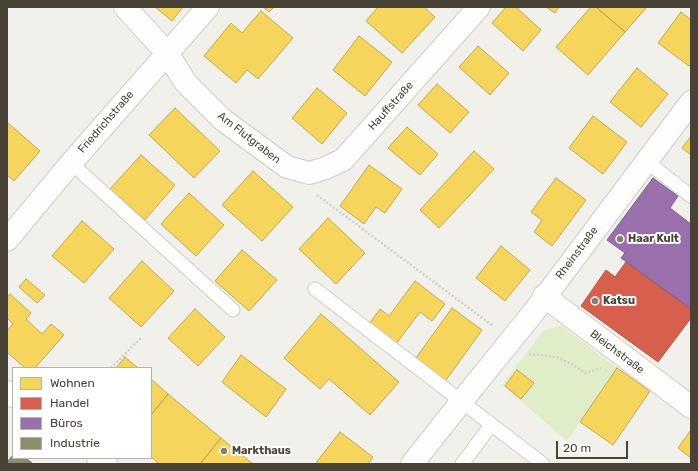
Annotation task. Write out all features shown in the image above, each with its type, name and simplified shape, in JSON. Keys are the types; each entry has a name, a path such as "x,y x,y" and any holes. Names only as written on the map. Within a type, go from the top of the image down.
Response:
{"street":[{"name":"Am Flutgraben","path":"125,7 168,53 186,83 223,120 287,167"},
{"name":"Friedrichstraße","path":"7,240 70,163 208,7"},
{"name":"Hauffstraße","path":"287,167 309,173 323,170 343,160 479,7"},
{"name":"Rheinstraße","path":"412,464 533,313 544,296 691,102"},
{"name":"Bleichstraße","path":"544,296 691,407"}],"lane":[{"path":"646,162 691,196"},
{"path":"70,163 233,310"},
{"path":"315,290 543,464"},
{"path":"462,464 492,425"}],"path":[{"path":"314,193 497,329"},
{"path":"113,367 141,338"},
{"path":"523,354 540,354 557,357 572,364 585,374 600,369 613,349"}],"green space":[{"path":"562,326 617,368 567,441 502,385 544,330"}],"building: Wohnen":[{"path":"155,7 183,7 172,21"},
{"path":"263,7 274,7 269,12"},
{"path":"378,7 424,7 435,17 402,53 366,21"},
{"path":"506,7 516,7 541,30 523,51 492,23"},
{"path":"546,7 559,7 555,13"},
{"path":"591,7 596,7 625,32 588,75 556,47"},
{"path":"596,7 647,7 625,32"},
{"path":"261,11 293,38 258,79 247,70 236,83 204,56 231,23 242,33"},
{"path":"681,12 691,20 691,64 689,66 658,43"},
{"path":"359,36 392,62 365,96 333,70"},
{"path":"478,46 509,73 490,95 459,67"},
{"path":"637,68 668,94 641,127 610,102"},
{"path":"437,84 469,112 450,133 418,105"},
{"path":"317,88 347,113 322,144 292,118"},
{"path":"175,108 220,151 194,178 149,135"},
{"path":"593,116 627,142 603,174 569,148"},
{"path":"7,122 40,151 14,181 7,175"},
{"path":"407,127 438,154 420,175 388,148"},
{"path":"691,136 691,155 682,148"},
{"path":"474,151 494,169 439,228 420,210"},
{"path":"141,155 175,185 145,220 110,189"},
{"path":"369,165 402,189 385,213 376,207 364,224 340,206"},
{"path":"253,171 293,207 262,241 222,205"},
{"path":"556,178 586,200 552,246 534,232 542,220 531,212"},
{"path":"189,193 224,225 196,256 161,224"},
{"path":"328,218 365,253 336,284 299,249"},
{"path":"82,221 114,249 84,283 52,256"},
{"path":"501,246 530,270 505,301 476,278"},
{"path":"242,250 277,280 249,311 215,281"},
{"path":"142,261 174,291 141,327 109,298"},
{"path":"26,279 45,295 37,303 19,287"},
{"path":"415,281 445,304 432,321 420,312 396,344 369,324 380,309 389,316"},
{"path":"10,294 31,313 26,319 42,334 51,324 64,335 36,367 24,367 7,352 7,331 13,324 7,318 7,297"},
{"path":"452,308 482,330 444,383 413,362"},
{"path":"195,309 225,337 198,366 168,338"},
{"path":"321,314 399,382 370,415 329,379 320,389 284,358"},
{"path":"241,355 286,389 266,417 222,382"},
{"path":"125,357 137,367 117,367"},
{"path":"617,368 650,391 613,445 580,422"},
{"path":"517,370 534,383 521,399 505,386"},
{"path":"152,380 168,394 152,414"},
{"path":"168,394 221,438 200,464 159,464 152,458 152,414"},
{"path":"691,430 691,458 678,448"},
{"path":"340,432 373,457 368,464 315,464"},
{"name":"Markthaus","path":"221,438 253,464 200,464"}],"building: Handel":[{"path":"626,262 691,309 691,318 658,362 581,306 606,270 615,277"}],"building: Büros":[{"path":"653,178 678,196 670,208 691,224 691,309 621,258 625,253 607,240"}],"building: Industrie":[{"path":"12,456 12,459 27,459 32,463 7,464"}],"place":[{"name":"Haar Kult","path":"620,239"},
{"name":"Katsu","path":"595,301"},
{"name":"Markthaus","path":"224,451"}]}
